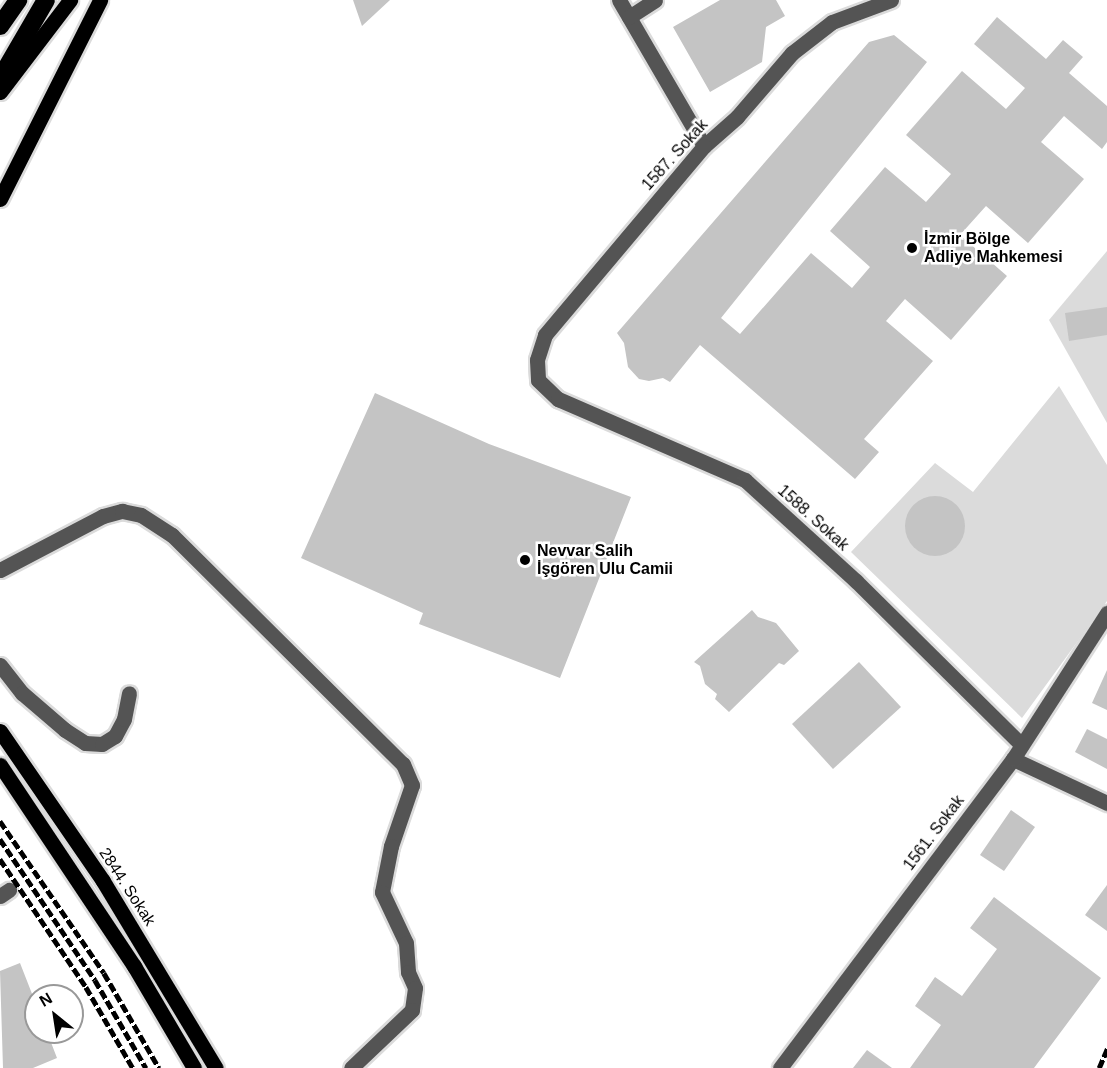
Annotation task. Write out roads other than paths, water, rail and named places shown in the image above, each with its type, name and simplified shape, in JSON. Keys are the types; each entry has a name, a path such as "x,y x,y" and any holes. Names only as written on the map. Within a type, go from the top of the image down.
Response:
{"highway":[{"path":"0,26 18,0"},
{"path":"0,79 46,0"}],"main road":[{"path":"0,92 70,0"},
{"path":"0,199 100,0"},
{"name":"2844. Sokak","path":"0,731 103,881 216,1068"},
{"path":"0,765 134,966 194,1068"}],"street":[{"path":"619,0 704,146"},
{"path":"629,17 655,0"},
{"name":"1587. Sokak","path":"538,380 537,360 545,335 704,146 736,117 792,53 832,22 891,0"},
{"name":"1588. Sokak","path":"538,380 558,399 745,480 856,581 1021,744"},
{"path":"0,570 103,516 122,511 141,515 172,535 403,764 412,785 391,846 382,892 406,943 408,972 415,988 412,1010 351,1068"},
{"name":"1561. Sokak","path":"780,1068 1013,759 1107,613"},
{"path":"0,665 22,693 65,730 85,743 102,744 115,736 124,719 129,693"},
{"path":"1013,759 1107,803"}],"railway":[{"path":"0,821 104,973 159,1068"},
{"path":"0,839 95,980 146,1068"},
{"path":"0,859 86,987 133,1068"},
{"path":"1099,1068 1107,1049"}],"place":[{"name":"İzmir Bölge Adliye Mahkemesi","path":"912,248"},
{"name":"Nevvar Salih İşgören Ulu Camii","path":"525,560"}]}
